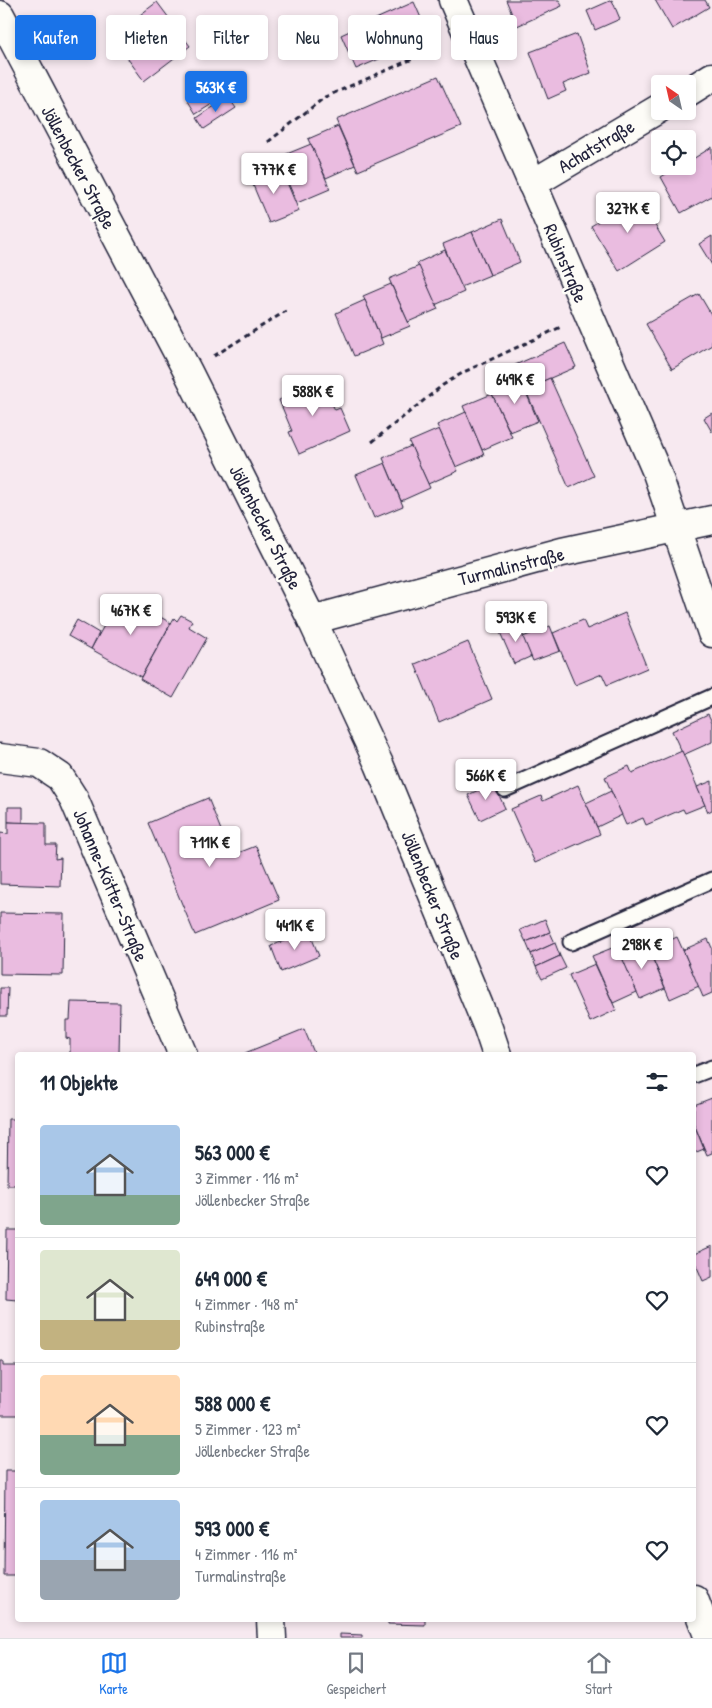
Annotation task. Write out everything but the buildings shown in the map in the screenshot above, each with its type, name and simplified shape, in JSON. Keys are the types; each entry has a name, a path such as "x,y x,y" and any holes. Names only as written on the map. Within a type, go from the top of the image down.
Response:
{"street":[{"name":"Rubinstraße","path":"454,0 460,15"},
{"name":"Jöllenbecker Straße","path":"0,15 188,372 312,620 379,764 488,1028 496,1052"},
{"name":"Rubinstraße","path":"479,60 656,470 712,633"},
{"path":"696,87 712,77"},
{"name":"Achatstraße","path":"532,184 651,113"},
{"name":"Turmalinstraße","path":"312,620 562,552 712,520"},
{"name":"Johanne-Kötter-Straße","path":"0,758 39,763 60,777 74,799 182,1052"},
{"path":"696,1604 709,1638"},
{"path":"271,1622 272,1638"}],"lane":[{"path":"505,789 712,697"},
{"path":"571,942 712,880"},
{"path":"696,1074 712,1068"}],"path":[{"path":"268,142 325,97 451,41"},
{"path":"188,372 286,311"},
{"path":"372,442 443,385 464,372 589,315"}]}
